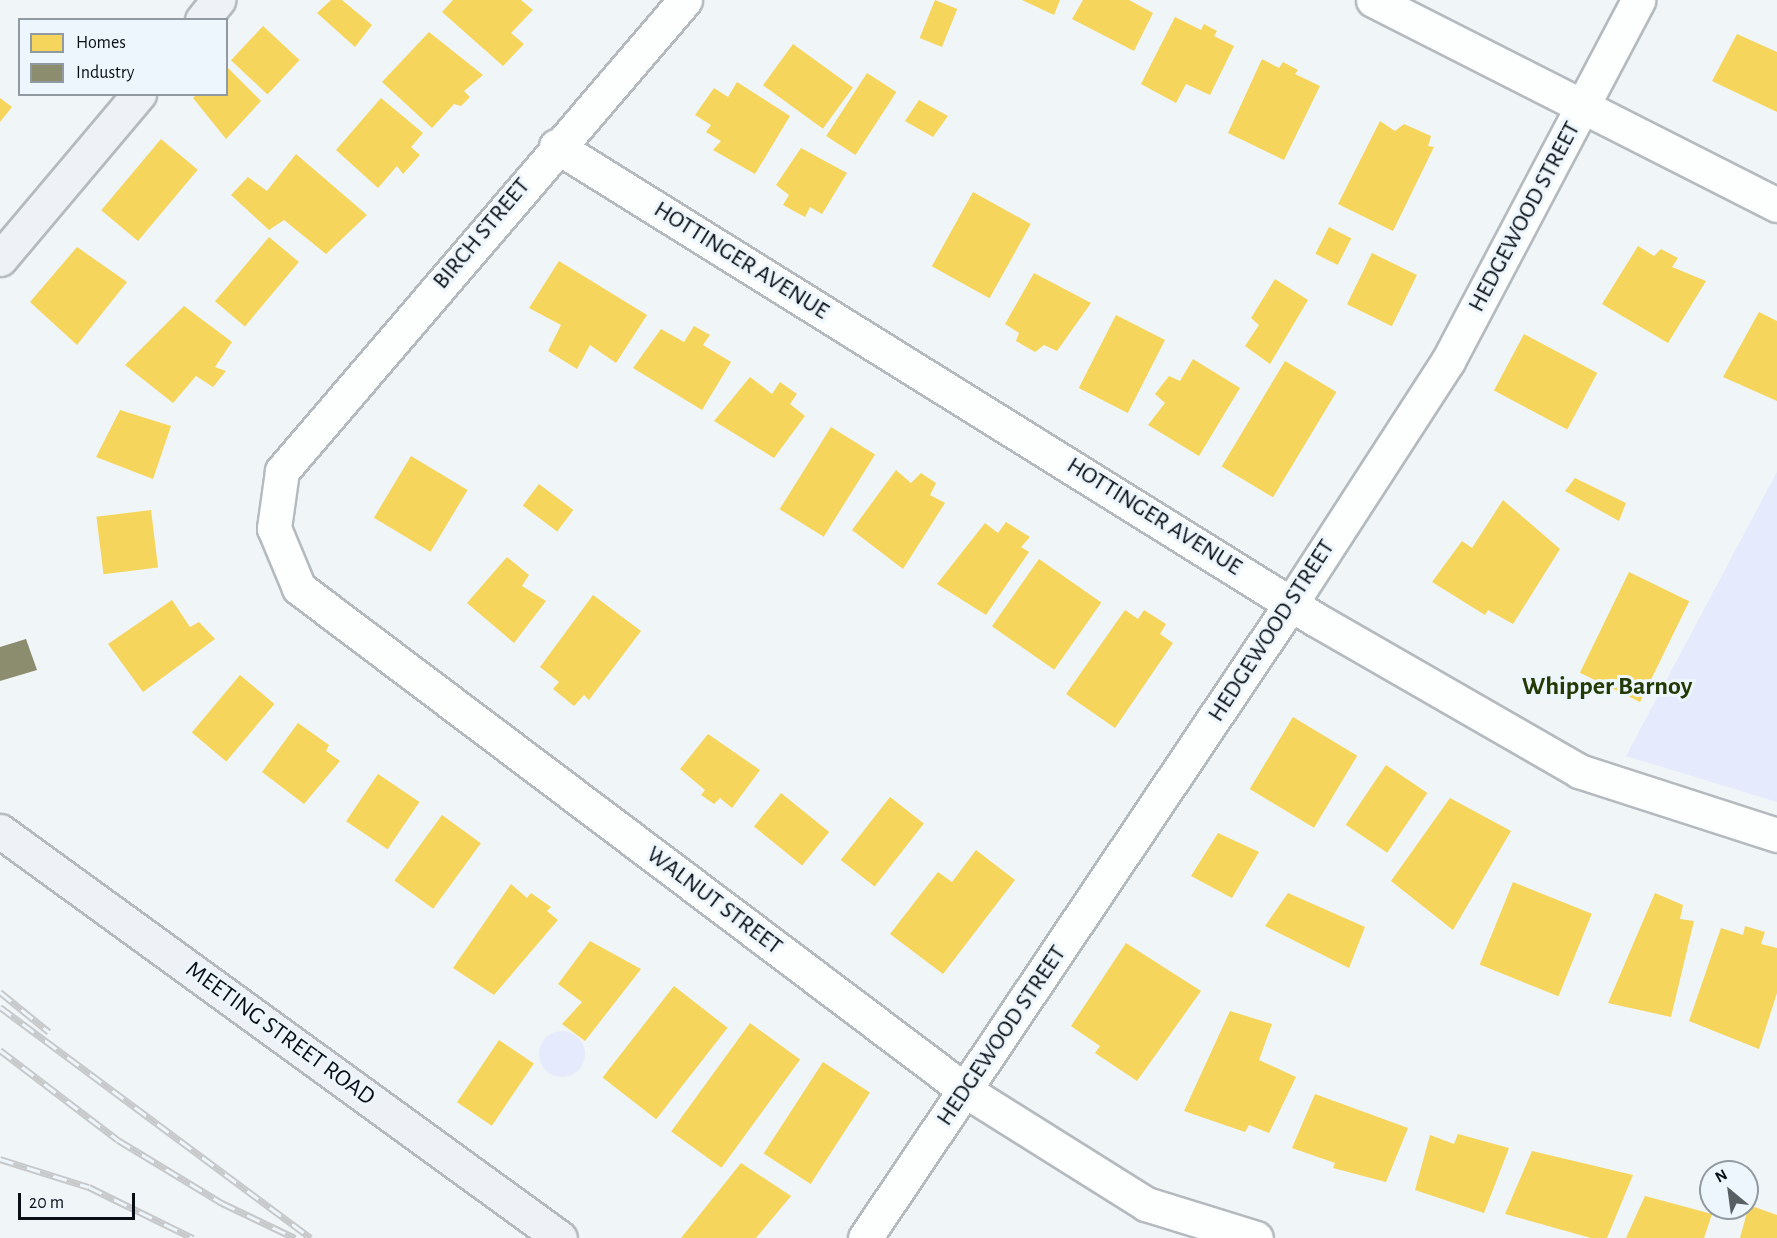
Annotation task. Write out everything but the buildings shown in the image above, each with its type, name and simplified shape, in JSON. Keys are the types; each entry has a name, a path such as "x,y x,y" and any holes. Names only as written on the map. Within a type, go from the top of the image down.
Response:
{"street":[{"path":"204,18 218,0"},
{"name":"BIRCH STREET","path":"282,471 556,146 685,0"},
{"path":"1373,0 1585,105 1777,205"},
{"name":"HEDGEWOOD STREET","path":"865,1238 966,1091 1292,602 1448,361 1585,105 1638,0"},
{"path":"0,259 137,96"},
{"name":"HOTTINGER AVENUE","path":"556,146 1292,602 1579,771 1777,835"},
{"name":"WALNUT STREET","path":"282,471 274,528 299,588 966,1091 1146,1204 1256,1238"},
{"name":"MEETING STREET ROAD","path":"0,831 560,1238"}],"shaded area":[{"path":"1777,472 1777,802 1626,756"},
{"path":"562,1031 578,1038 585,1054 578,1070 562,1077 546,1070 539,1054 546,1038"}],"railway":[{"path":"0,992 49,1032"},
{"path":"0,1007 311,1238"},
{"path":"0,1050 118,1140 222,1203 295,1238"},
{"path":"0,1159 89,1187 193,1238"}],"district":[{"name":"Whipper Barnoy","path":"1607,687"}]}
